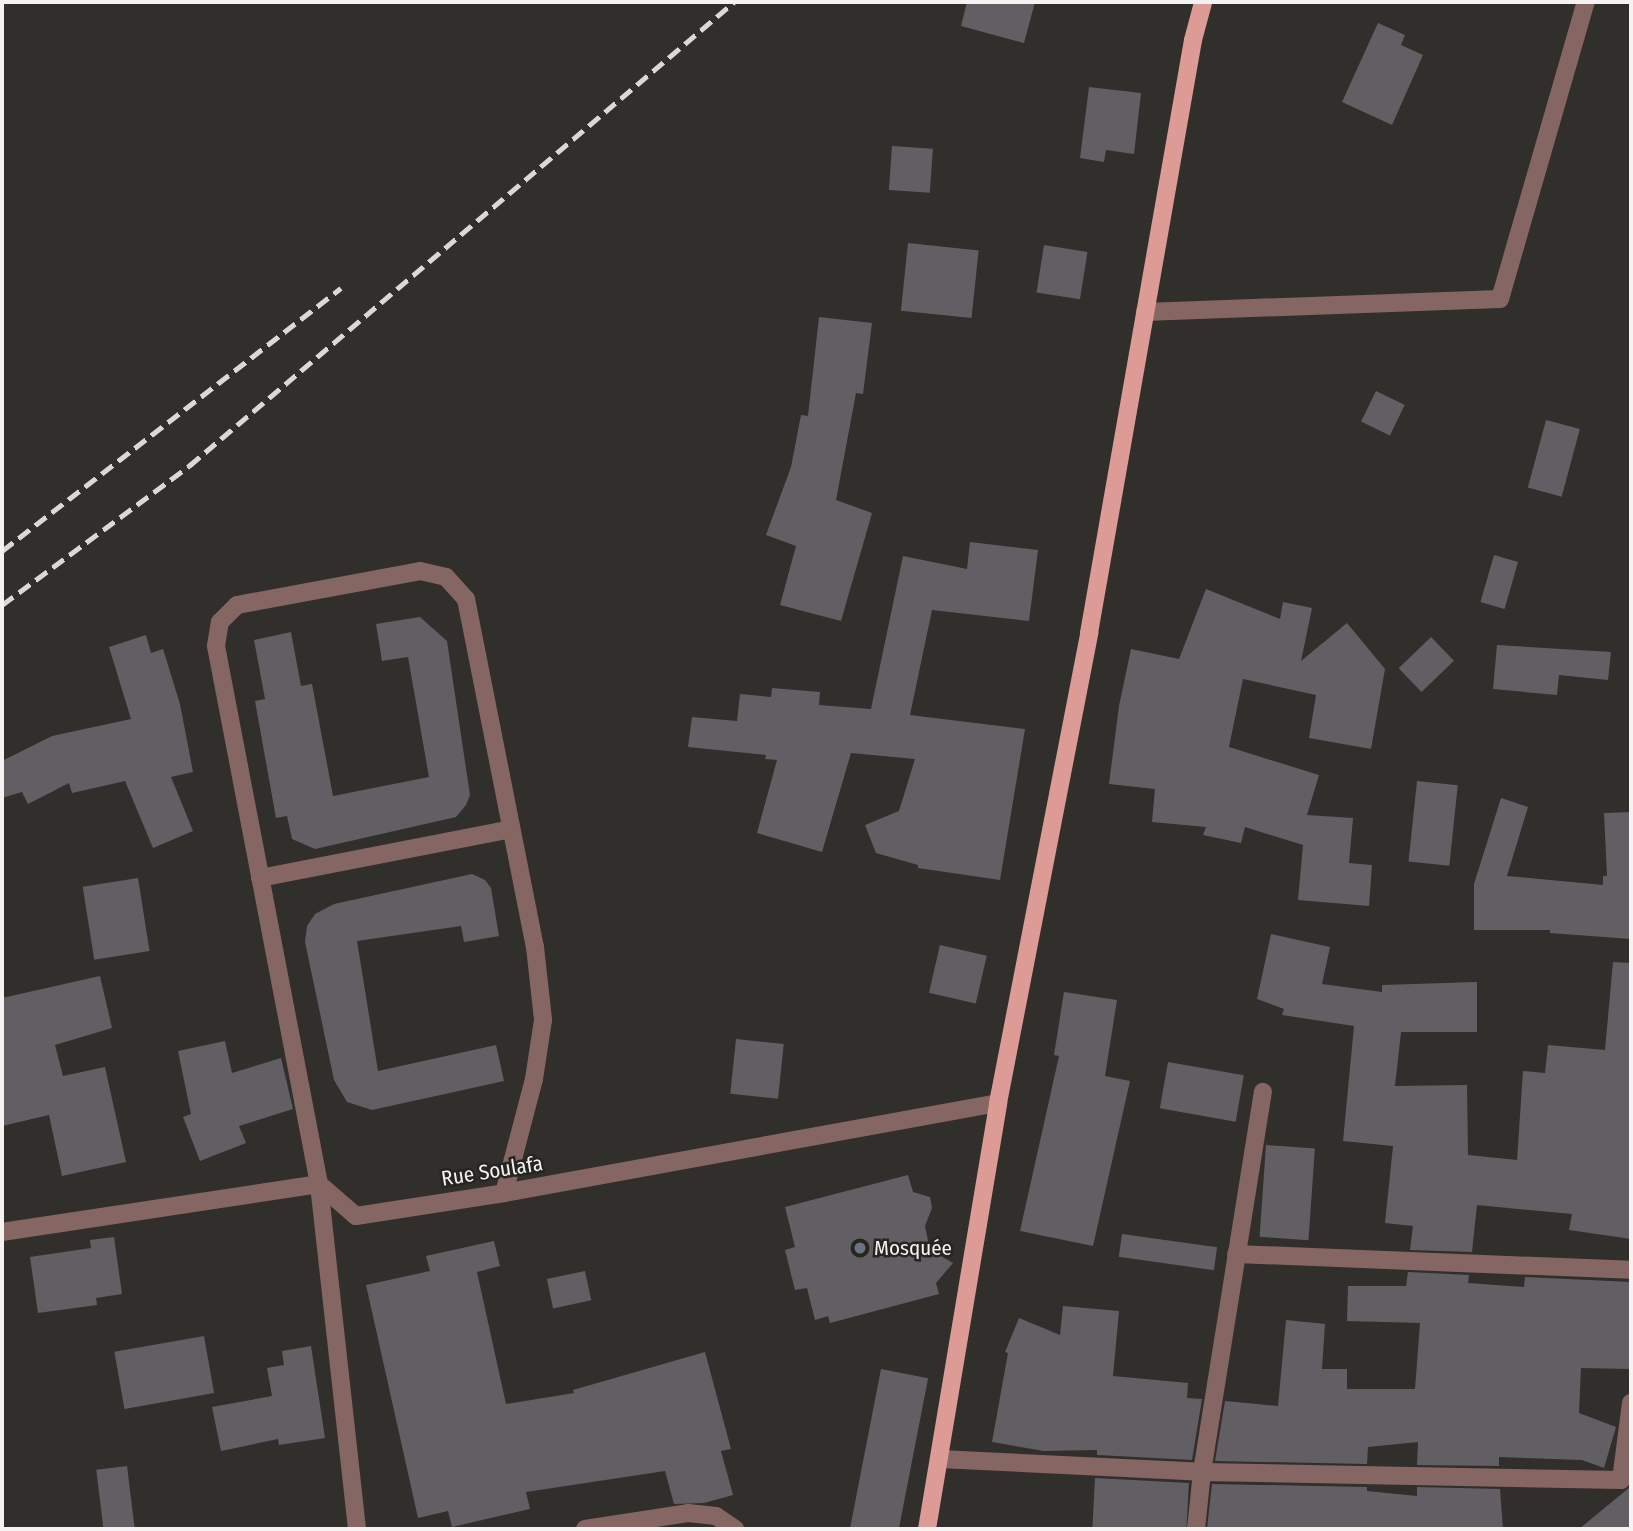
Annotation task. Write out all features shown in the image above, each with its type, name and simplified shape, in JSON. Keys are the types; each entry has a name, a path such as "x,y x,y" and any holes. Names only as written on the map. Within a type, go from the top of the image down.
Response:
{"main road":[{"path":"927,1529 998,1103 1089,633 1193,40 1203,2"}],"street":[{"path":"1145,312 1500,299 1586,2"},
{"path":"357,1529 319,1184 216,646 220,622 237,606 420,571 446,577 466,599 534,947 543,1020 534,1079 504,1193"},
{"path":"260,878 511,829"},
{"path":"1196,1529 1202,1472 1262,1092"},
{"name":"Rue Soulafa","path":"319,1184 356,1216 504,1193 998,1103"},
{"path":"2,1232 319,1184"},
{"path":"1236,1254 1631,1269"},
{"path":"940,1459 1202,1472 1620,1480 1631,1403"},
{"path":"585,1529 688,1513 716,1516 735,1529"}],"building":[{"path":"967,2 1035,2 1024,43 961,26"},
{"path":"1378,23 1405,35 1401,45 1423,55 1392,125 1342,102"},
{"path":"1089,87 1141,93 1134,154 1106,150 1104,162 1080,158"},
{"path":"892,146 933,149 930,193 889,190"},
{"path":"908,243 979,250 972,318 901,311"},
{"path":"1044,245 1087,252 1080,299 1036,292"},
{"path":"819,317 872,323 863,394 856,393 836,500 872,513 841,621 780,605 796,546 766,535 791,467 801,415 808,416"},
{"path":"1376,391 1405,405 1390,436 1361,422"},
{"path":"1546,420 1580,429 1562,497 1528,488"},
{"path":"970,542 1038,550 1029,621 932,610 910,715 1025,729 1000,880 918,868 918,865 876,853 865,825 899,811 915,759 851,753 822,852 757,833 777,760 765,759 766,755 688,747 692,717 737,721 740,694 771,697 772,688 820,692 819,705 871,709 903,556 967,569"},
{"path":"1494,555 1518,562 1505,609 1480,602"},
{"path":"1206,589 1280,619 1283,602 1312,608 1301,661 1347,623 1385,669 1371,749 1309,738 1316,695 1243,679 1229,747 1319,775 1307,815 1353,818 1349,863 1372,865 1369,906 1298,900 1303,845 1245,827 1241,843 1203,835 1206,827 1152,822 1155,789 1109,784 1119,706 1131,649 1179,659"},
{"path":"420,617 447,641 470,795 466,805 456,817 315,849 292,839 287,816 276,818 255,701 265,699 254,640 291,632 301,686 312,684 333,796 429,777 408,657 382,661 376,624"},
{"path":"146,635 151,653 163,649 180,704 193,772 171,777 193,831 153,848 125,781 72,793 69,783 28,804 22,792 2,798 2,761 52,736 131,719 109,647"},
{"path":"1431,637 1454,661 1422,692 1399,668"},
{"path":"1497,645 1611,652 1608,680 1559,675 1557,695 1493,689"},
{"path":"1417,781 1458,785 1449,866 1409,862"},
{"path":"1501,798 1528,807 1507,876 1603,885 1603,876 1607,876 1604,813 1631,812 1631,939 1550,933 1550,930 1474,930 1474,884"},
{"path":"472,874 485,880 491,888 499,936 464,942 461,926 357,941 378,1071 496,1045 504,1081 372,1110 347,1102 334,1080 305,942 307,926 315,914 334,904"},
{"path":"138,878 150,951 94,960 83,887"},
{"path":"1271,934 1330,947 1322,984 1382,992 1382,985 1477,982 1477,1032 1401,1032 1395,1086 1467,1085 1468,1155 1517,1160 1523,1071 1545,1073 1548,1045 1605,1050 1613,962 1631,963 1631,1239 1569,1230 1572,1214 1477,1205 1472,1252 1410,1250 1413,1226 1385,1223 1393,1146 1343,1141 1354,1026 1282,1015 1284,1009 1257,999"},
{"path":"940,945 987,956 976,1004 929,993"},
{"path":"100,976 112,1028 55,1045 63,1076 105,1067 126,1162 62,1176 49,1115 2,1126 2,998"},
{"path":"1064,992 1117,1000 1105,1076 1130,1081 1093,1246 1020,1231 1059,1056 1054,1055"},
{"path":"736,1039 784,1044 778,1099 730,1094"},
{"path":"225,1041 232,1073 281,1058 293,1109 239,1126 246,1143 200,1161 183,1117 191,1114 178,1051"},
{"path":"1168,1062 1244,1075 1236,1122 1160,1108"},
{"path":"1266,1145 1315,1148 1308,1240 1260,1237"},
{"name":"Mosquée","path":"908,1175 913,1192 930,1197 932,1208 925,1226 930,1250 953,1263 936,1283 939,1294 830,1323 828,1316 815,1320 807,1288 795,1290 785,1250 795,1247 785,1207"},
{"path":"1122,1234 1217,1247 1214,1270 1119,1257"},
{"path":"114,1237 122,1294 96,1298 97,1305 38,1313 30,1257 91,1248 90,1240"},
{"path":"494,1241 500,1266 477,1272 506,1404 574,1393 573,1390 705,1352 731,1449 721,1451 733,1495 704,1503 674,1504 665,1471 526,1492 530,1509 452,1527 448,1511 418,1518 366,1285 430,1271 426,1256"},
{"path":"585,1271 591,1300 553,1308 547,1279"},
{"path":"1408,1272 1469,1275 1468,1283 1524,1287 1525,1277 1631,1282 1631,1369 1581,1368 1579,1413 1616,1427 1604,1468 1582,1460 1499,1457 1499,1466 1417,1465 1418,1442 1368,1447 1367,1464 1215,1461 1225,1401 1278,1406 1286,1320 1325,1324 1322,1369 1347,1369 1347,1389 1415,1389 1420,1323 1347,1321 1348,1286 1406,1286"},
{"path":"1063,1306 1119,1311 1113,1376 1188,1383 1187,1398 1202,1399 1192,1460 1097,1455 1097,1450 1044,1451 992,1442 1008,1353 1005,1352 1019,1318 1060,1335"},
{"path":"204,1336 214,1393 124,1409 114,1352"},
{"path":"311,1346 325,1438 279,1445 278,1439 221,1451 212,1407 272,1396 267,1368 284,1365 282,1351"},
{"path":"881,1369 928,1378 899,1529 850,1529"},
{"path":"127,1466 135,1529 104,1529 96,1470"},
{"path":"1095,1478 1189,1483 1186,1529 1092,1529"},
{"path":"1212,1484 1367,1487 1367,1491 1417,1496 1417,1487 1500,1489 1503,1529 1207,1529"},
{"path":"1631,1484 1631,1529 1579,1529 1630,1487"}],"railway":[{"path":"2,605 189,466 734,2"},
{"path":"2,551 341,288"}],"place":[{"name":"Mosquée","path":"860,1248"}]}
